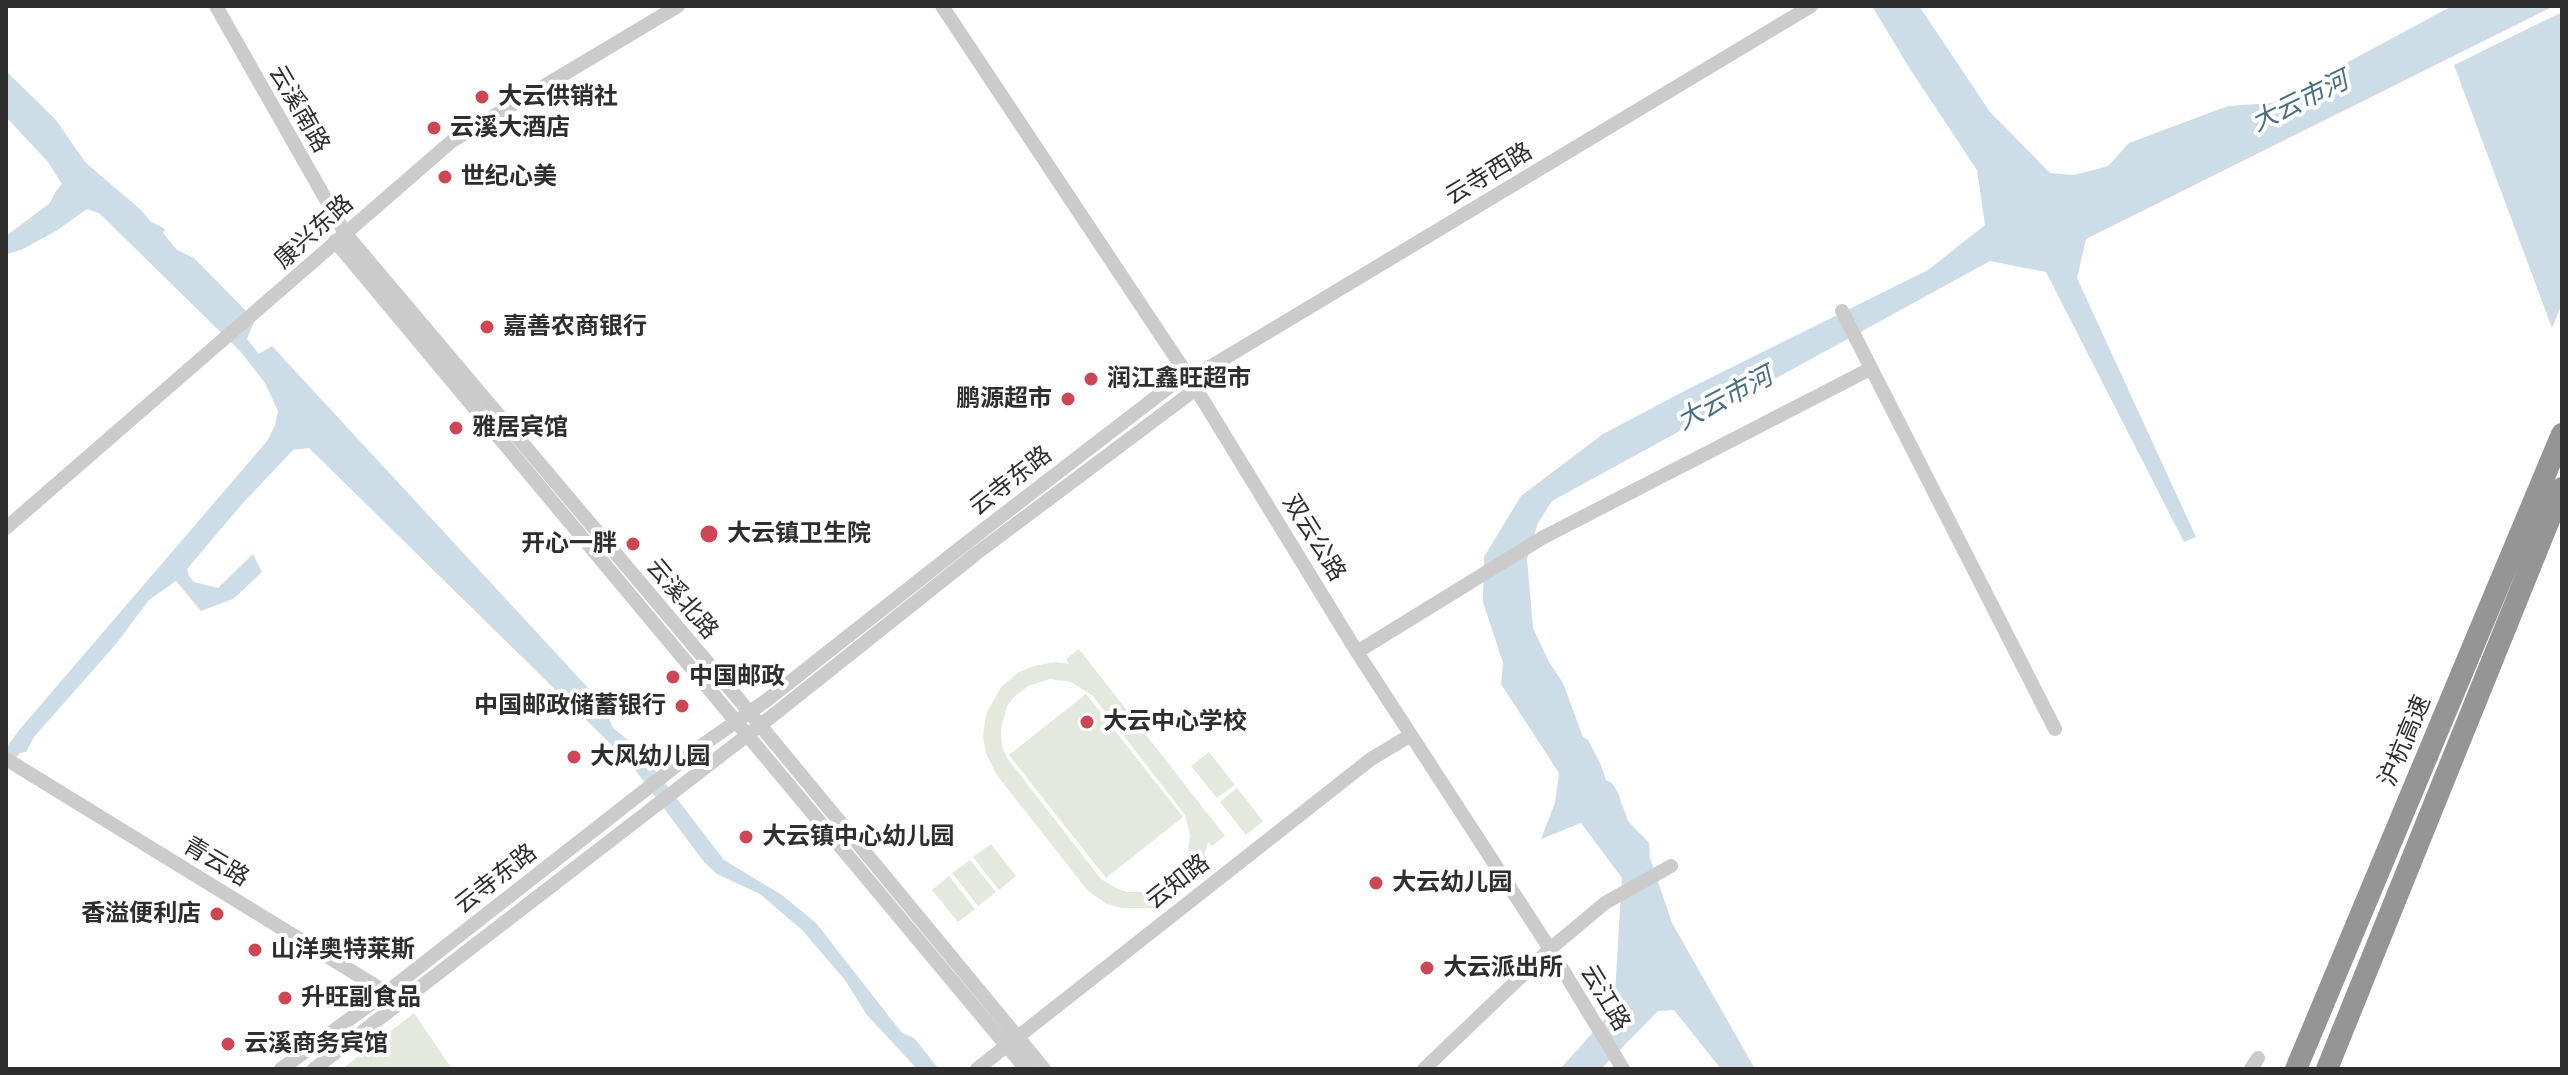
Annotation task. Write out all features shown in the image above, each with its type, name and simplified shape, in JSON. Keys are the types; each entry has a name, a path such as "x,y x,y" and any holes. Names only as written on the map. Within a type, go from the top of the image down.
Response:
{"highway":[{"name":"沪杭高速","path":"2296,1069 2562,434"},
{"name":"沪杭高速","path":"2327,1069 2562,488"}],"street":[{"name":"云溪南路","path":"216,6 340,237"},
{"name":"康兴东路","path":"6,528 452,141 678,6"},
{"name":"双云公路","path":"942,6 1191,381 1357,652 1550,949"},
{"name":"云寺西路","path":"1191,381 1811,6"},
{"name":"云溪北路","path":"340,237 749,713 753,730"},
{"name":"云溪北路","path":"340,237 736,722 753,730 1011,1041 1044,1069"},
{"path":"1842,311 2055,729"},
{"path":"1357,652 1542,538 1870,369"},
{"name":"云寺东路","path":"281,1069 387,992 670,771 1191,381"},
{"name":"云寺东路","path":"314,1069 753,730 1191,381"},
{"name":"云知路","path":"977,1069 1371,759 1411,735"},
{"name":"青云路","path":"6,759 403,1002"},
{"path":"1424,1069 1550,949 1605,903 1671,866"},
{"name":"云江路","path":"1550,949 1619,1064"},
{"name":"云溪北路","path":"1011,1041 1026,1069"}],"shaded area":[{"path":"1079,649 1225,836 1212,846 1208,842 1201,868 1185,890 1154,908 1122,908 1107,904 1088,891 996,774 986,753 983,737 986,714 1001,687 1019,672 1055,662 1069,664 1066,659","holes":["1050,679 1071,682 1093,696 1185,815 1190,835 1188,855 1178,874 1162,887 1145,892 1127,892 1101,879 1007,758 1002,747 1001,729 1007,706 1014,697 1028,686"]},
{"path":"1086,694 1183,817 1106,878 1009,755"},
{"path":"1209,752 1235,785 1217,798 1191,766"},
{"path":"1237,788 1263,821 1246,835 1220,802"},
{"path":"991,844 1016,876 999,890 973,857"},
{"path":"970,860 996,892 978,906 952,873"},
{"path":"949,876 975,909 958,922 932,890"},
{"path":"414,1013 452,1069 342,1069"}],"water":[{"name":"大云市河","path":"1872,6 1919,6 1990,112 2050,173 2074,175 2108,166 2129,143 2228,106 2272,103 2452,6 2554,6 2086,239 2077,278 2196,537 2184,542 2046,272 1990,261 1552,501 1538,523 1527,559 1533,628 1563,683 1583,737 1588,740 1606,780 1618,793 1628,821 1649,843 1650,858 1672,923 1755,1069 1721,1069 1674,1010 1658,1011 1601,1069 1560,1069 1614,1009 1622,878 1581,823 1541,839 1555,803 1559,773 1501,684 1503,663 1483,602 1484,557 1521,496 1603,434 1928,270 1985,225 1977,170"},
{"path":"2562,12 2562,304 2552,328 2454,65"},
{"path":"6,71 56,120 85,162 150,221 165,229 163,233 177,250 194,258 255,320 247,339 259,354 272,346 602,703 613,728 638,748 724,860 782,895 816,923 902,1033 914,1038 939,1069 917,1069 867,1015 845,980 802,930 760,894 717,874 704,862 630,763 309,448 293,450 187,569 194,582 218,588 253,554 262,572 233,599 201,611 176,581 149,600 116,644 34,737 26,752 20,753 6,770 6,748 20,729 268,440 278,411 265,383 240,351 99,213 87,209 56,231 21,250 6,254 6,236 50,203 62,184 48,162 6,117"}],"place":[{"name":"大云供销社","path":"482,97"},
{"name":"云溪大酒店","path":"434,128"},
{"name":"世纪心美","path":"445,177"},
{"name":"嘉善农商银行","path":"487,327"},
{"name":"润江鑫旺超市","path":"1091,379"},
{"name":"鹏源超市","path":"1068,399"},
{"name":"雅居宾馆","path":"456,428"},
{"name":"大云镇卫生院","path":"709,534"},
{"name":"开心一胖","path":"633,544"},
{"name":"中国邮政","path":"673,677"},
{"name":"中国邮政储蓄银行","path":"682,706"},
{"name":"大云中心学校","path":"1087,722"},
{"name":"大风幼儿园","path":"574,757"},
{"name":"大云镇中心幼儿园","path":"746,837"},
{"name":"大云幼儿园","path":"1376,883"},
{"name":"香溢便利店","path":"217,914"},
{"name":"山洋奥特莱斯","path":"255,950"},
{"name":"大云派出所","path":"1427,968"},
{"name":"升旺副食品","path":"285,998"},
{"name":"云溪商务宾馆","path":"228,1044"}]}
